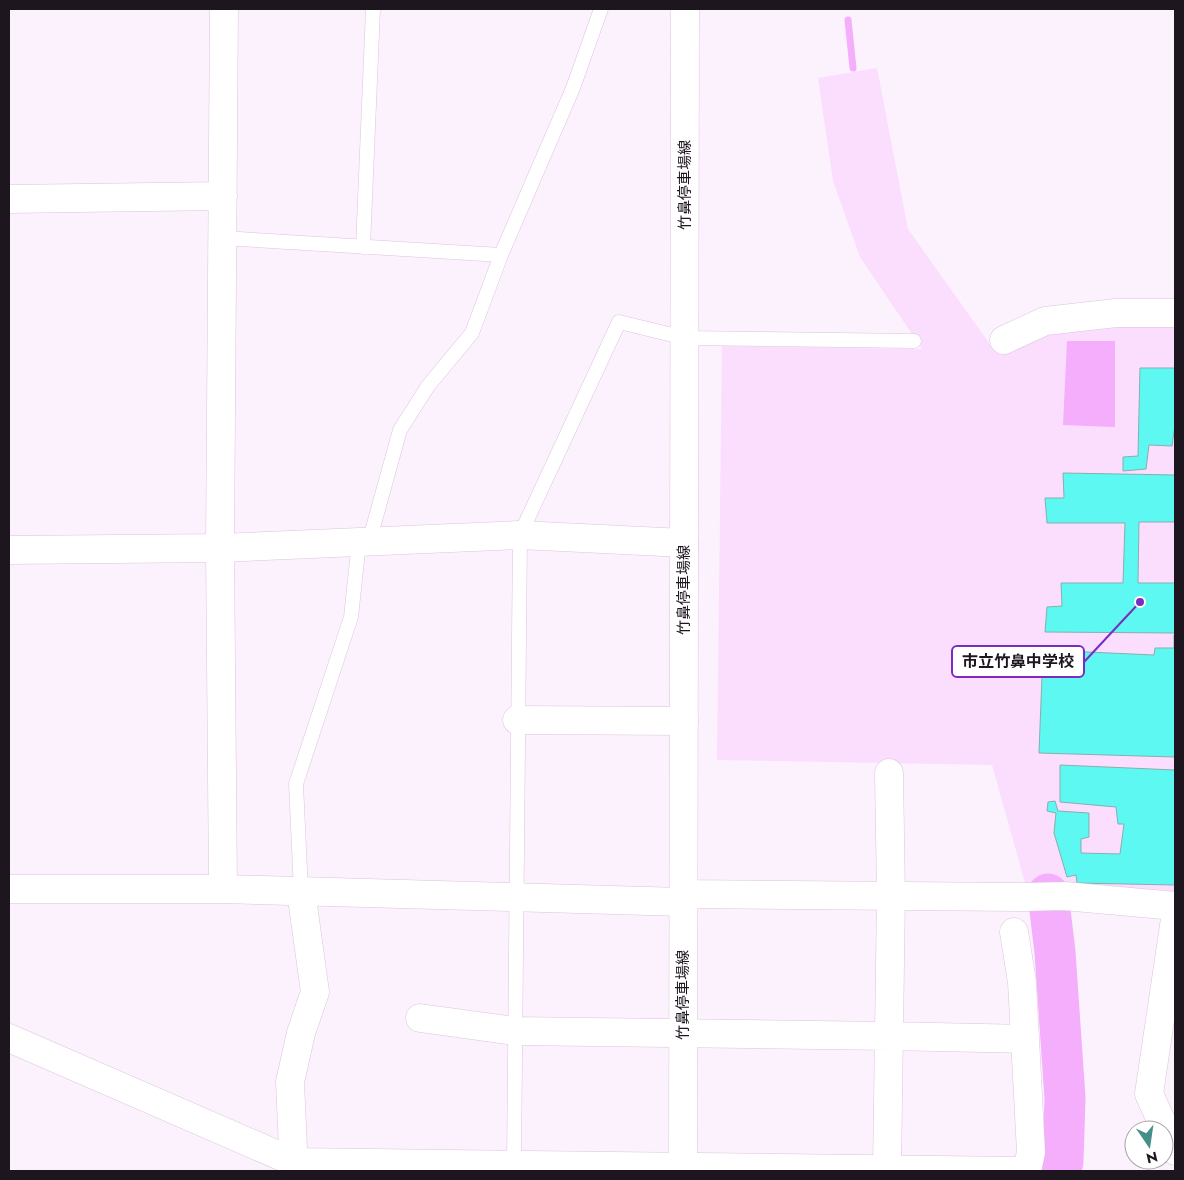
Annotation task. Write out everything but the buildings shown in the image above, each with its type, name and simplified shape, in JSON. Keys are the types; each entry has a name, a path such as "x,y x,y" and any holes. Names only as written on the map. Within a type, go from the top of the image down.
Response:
{"street":[{"path":"223,889 220,548 224,9"},
{"name":"竹鼻停車場線","path":"683,1169 685,9"},
{"path":"9,199 223,196"},
{"path":"1004,340 1045,321 1116,312 1175,313"},
{"path":"9,550 220,548 520,535 684,543"},
{"path":"518,720 684,721"},
{"path":"887,1170 891,896 889,772"},
{"path":"9,889 223,889 516,897 891,896 1024,898 1064,896 1175,906"},
{"path":"294,1166 290,1082 301,1033 315,992 301,891"},
{"path":"1175,920 1149,1094 1175,1151"},
{"path":"9,1038 294,1166 514,1164 683,1169 1027,1171 1031,1152 1022,982 1014,932"},
{"path":"420,1018 515,1031 683,1032 1025,1039"}],"lane":[{"path":"363,247 372,9"},
{"path":"301,891 296,784 351,617 364,542 400,430 428,386 472,333 501,255 573,88 601,9"},
{"path":"222,238 501,255"},
{"path":"514,1164 520,535 619,322 685,338 914,341"}],"shaded area":[{"path":"877,68 908,229 994,350 1048,326 1175,325 1175,891 1025,883 992,765 717,760 722,346 922,349 860,257 833,181 818,78"},
{"path":"1067,341 1115,341 1115,427 1063,425"}],"waterway":[{"path":"848,20 853,68"},
{"path":"1048,894 1055,952 1065,1098 1061,1171"}],"place":[{"name":"市立竹鼻中学校","path":"1140,602"}]}
